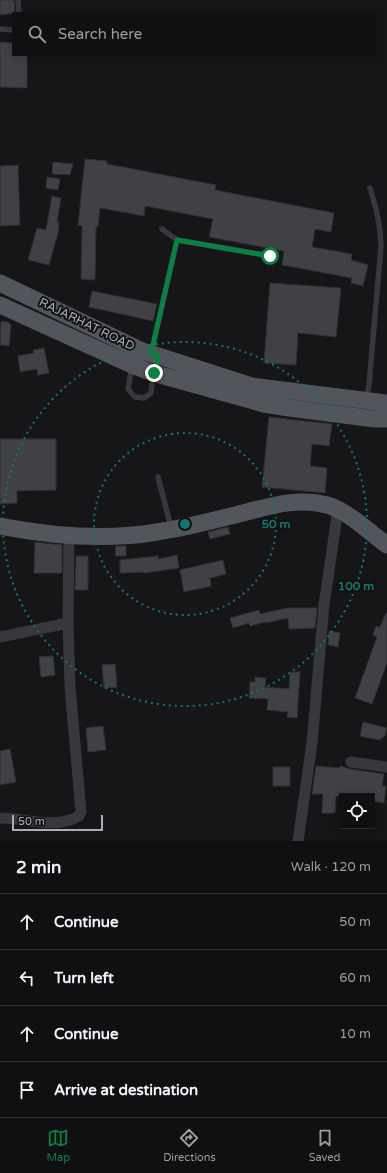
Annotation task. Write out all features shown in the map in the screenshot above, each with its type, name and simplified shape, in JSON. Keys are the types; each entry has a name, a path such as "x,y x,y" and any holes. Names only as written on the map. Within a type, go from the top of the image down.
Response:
{"main road":[{"name":"RAJARHAT ROAD","path":"0,283 146,360 252,386 387,403"},
{"path":"0,305 264,404 343,415 387,419"},
{"path":"0,526 26,531 69,536 125,536 172,530 276,505 297,502 314,502 338,509 387,545"}],"street":[{"path":"298,841 312,744 324,605 338,509"},
{"path":"0,818 64,823 79,816 81,812 70,687 68,623 69,536"},
{"path":"0,637 68,623"},
{"path":"352,762 387,767"}],"lane":[{"path":"18,0 19,12"},
{"path":"0,29 12,30"},
{"path":"366,401 369,385 381,246 378,213 370,188"},
{"path":"162,229 177,240 270,256"},
{"path":"146,360 151,393 144,398 135,397 128,389 146,360 177,240"},
{"path":"158,477 172,530"}],"building":[{"path":"0,0 14,0 15,12 0,15"},
{"path":"0,42 12,43 12,56 27,56 27,88 0,87"},
{"path":"85,159 107,161 107,164 216,185 215,190 334,213 331,232 315,229 312,247 352,254 351,260 368,265 363,286 351,283 352,278 282,265 284,251 209,237 213,219 145,206 144,216 100,208 98,227 96,227 95,280 81,279 82,226 78,225"},
{"path":"53,162 73,164 70,175 52,174"},
{"path":"18,165 20,225 0,226 0,166"},
{"path":"47,177 60,179 58,190 46,188"},
{"path":"52,196 61,198 57,222 59,222 58,233 49,265 28,260 37,228 46,230"},
{"path":"270,283 341,288 336,337 298,333 296,365 264,363"},
{"path":"92,291 157,304 153,321 89,307"},
{"path":"1,321 8,322 11,325 9,346 0,345"},
{"path":"44,348 49,373 38,375 37,369 20,372 18,356 34,353 33,350"},
{"path":"269,417 332,424 329,446 312,444 310,466 327,468 325,493 262,487"},
{"path":"0,439 56,439 56,490 17,491 17,503 0,504"},
{"path":"228,527 230,534 210,539 208,532"},
{"path":"35,542 62,545 62,573 34,573"},
{"path":"116,546 126,546 126,556 115,556"},
{"path":"177,555 179,568 144,573 120,573 120,560 158,556 158,559"},
{"path":"76,556 88,556 88,590 75,590"},
{"path":"223,560 226,574 210,578 211,586 184,592 180,570"},
{"path":"287,608 317,608 315,628 289,629 288,618 250,626 249,623 233,628 230,618 259,610 260,614"},
{"path":"386,613 387,663 372,704 355,698 377,637 373,635 376,626 380,627"},
{"path":"329,631 340,633 338,647 328,645"},
{"path":"53,656 55,675 41,677 39,657"},
{"path":"115,664 117,687 104,688 102,665"},
{"path":"290,672 300,672 297,718 287,717 288,712 267,710 268,699 249,698 250,682 255,682 255,677 266,678 265,687 289,689"},
{"path":"363,722 387,728 385,736 379,740 360,736"},
{"path":"103,726 106,750 88,752 86,728"},
{"path":"10,749 16,782 0,785 0,751"},
{"path":"316,766 340,768 340,766 384,774 382,786 386,786 384,803 375,802 375,793 339,793 339,796 336,796 335,813 322,813 323,794 312,794"},
{"path":"273,767 290,767 290,786 273,786"}],"route":[{"path":"154,373 158,356 151,353 177,240 270,256"}]}
